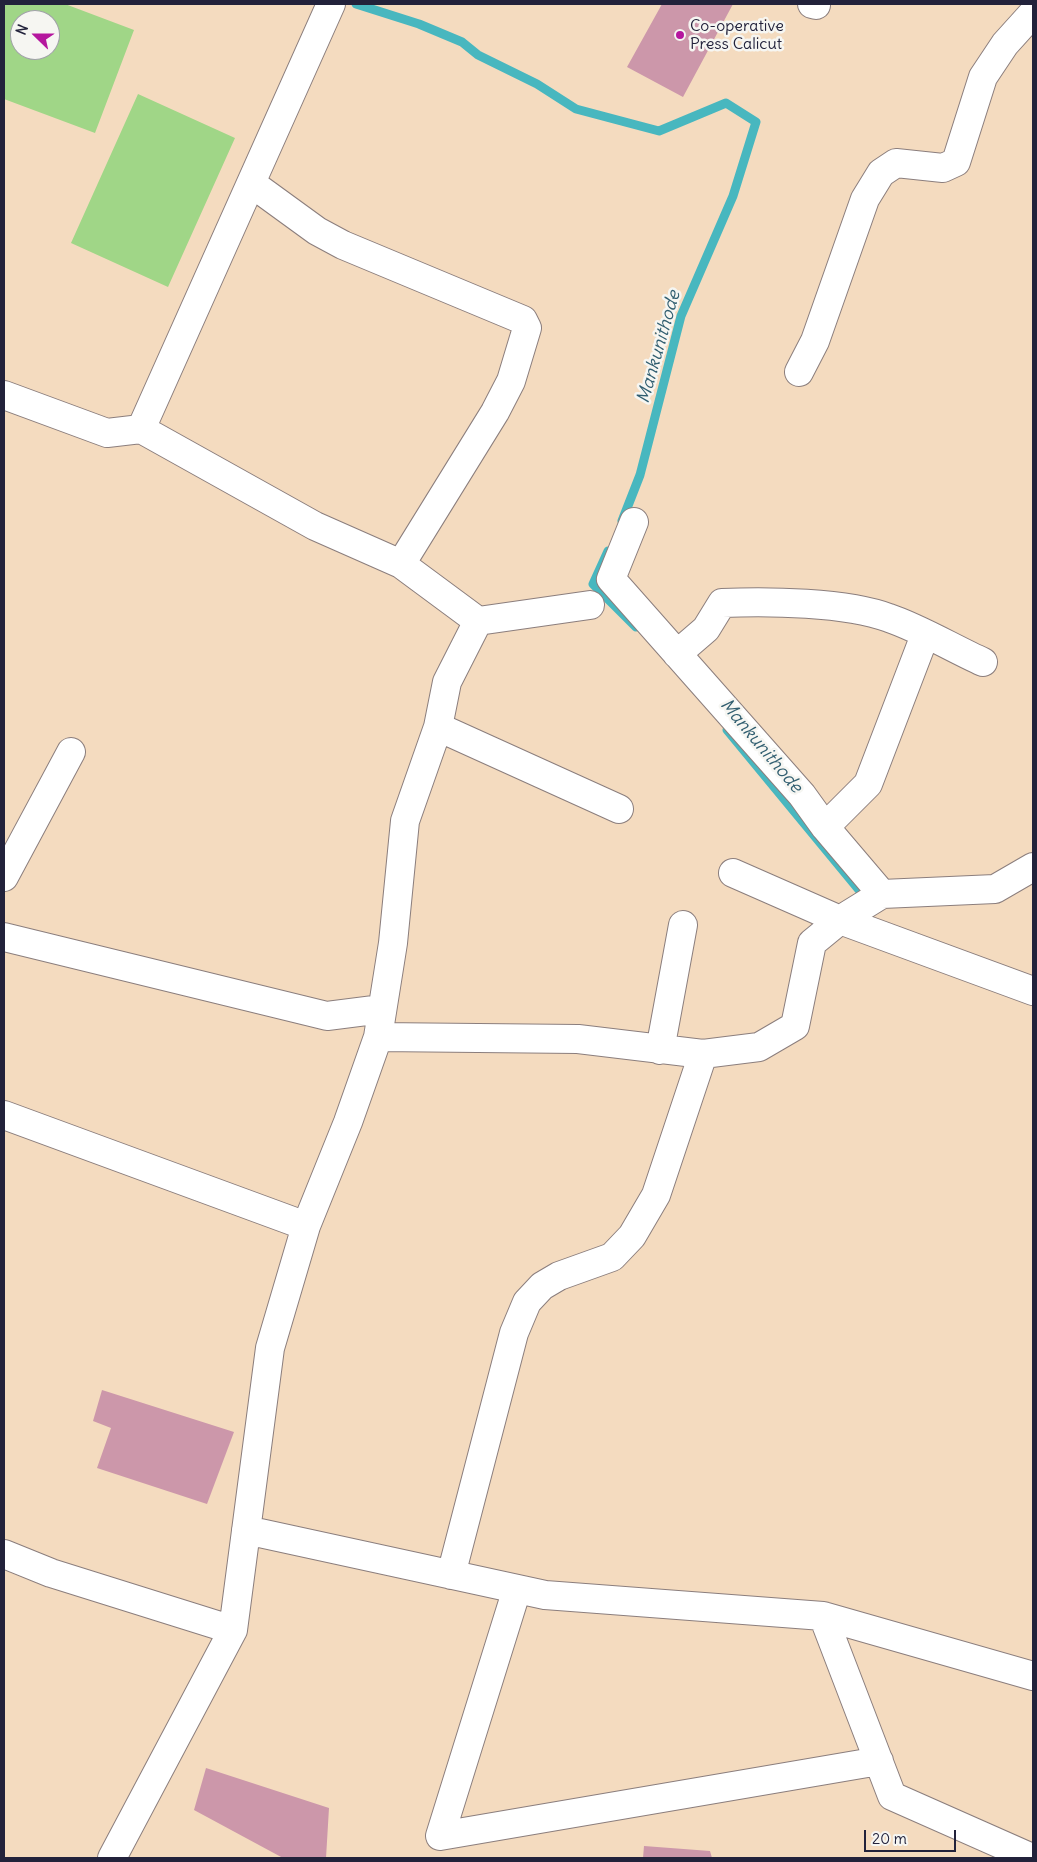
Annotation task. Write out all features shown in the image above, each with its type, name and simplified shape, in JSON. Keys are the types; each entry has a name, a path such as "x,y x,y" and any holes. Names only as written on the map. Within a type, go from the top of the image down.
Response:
{"street":[{"path":"141,428 328,12"},
{"path":"798,372 815,341 864,199 880,173 896,162 943,168 956,162 983,77 1005,44 1033,14"},
{"path":"251,183 318,231 343,245 523,320 527,328 511,381 495,412 401,564"},
{"path":"4,395 107,433 141,428 315,526 401,564 478,621 590,604"},
{"path":"634,522 611,580 802,795 825,827 882,894"},
{"path":"677,654 706,629 722,603 801,604 870,612 891,618 983,662"},
{"path":"112,1858 233,1630 270,1348 306,1226 348,1122 378,1037 393,943 406,821 438,727 447,682 478,621"},
{"path":"825,827 868,784 925,635"},
{"path":"438,727 619,809"},
{"path":"4,877 71,752"},
{"path":"378,1037 578,1039 703,1054 759,1047 795,1026 812,943 840,920 882,894 995,889 1033,867"},
{"path":"733,873 840,920 1033,991"},
{"path":"660,1050 683,925"},
{"path":"4,937 327,1016 382,1008"},
{"path":"451,1575 514,1333 527,1302 542,1286 559,1276 612,1258 632,1236 656,1194 703,1054"},
{"path":"4,1115 306,1226"},
{"path":"246,1530 545,1595 824,1616 1033,1676"},
{"path":"4,1554 51,1573 233,1630"},
{"path":"517,1589 440,1836 879,1761"},
{"path":"824,1616 892,1796 1032,1858"}],"green space":[{"path":"4,4 65,4 134,30 95,133 4,99"},
{"path":"138,94 235,138 168,287 71,243"}],"building":[{"name":"Co-operative Press Calicut","path":"662,4 733,4 683,97 627,67"},
{"path":"102,1390 234,1432 207,1504 97,1468 111,1428 93,1421"},
{"path":"206,1768 329,1808 326,1858 283,1858 194,1810"},
{"path":"644,1846 710,1851 712,1858 643,1858"}],"waterway":[{"name":"Mankunithode","path":"356,4 419,24 462,42 478,55 537,84 576,109 659,131 726,103 756,122 733,196 681,316 640,475 622,521"},
{"name":"Mankunithode","path":"608,551 593,584 636,627"},
{"name":"Mankunithode","path":"727,730 859,890"}],"place":[{"name":"Co-operative Press Calicut","path":"680,35"}]}
